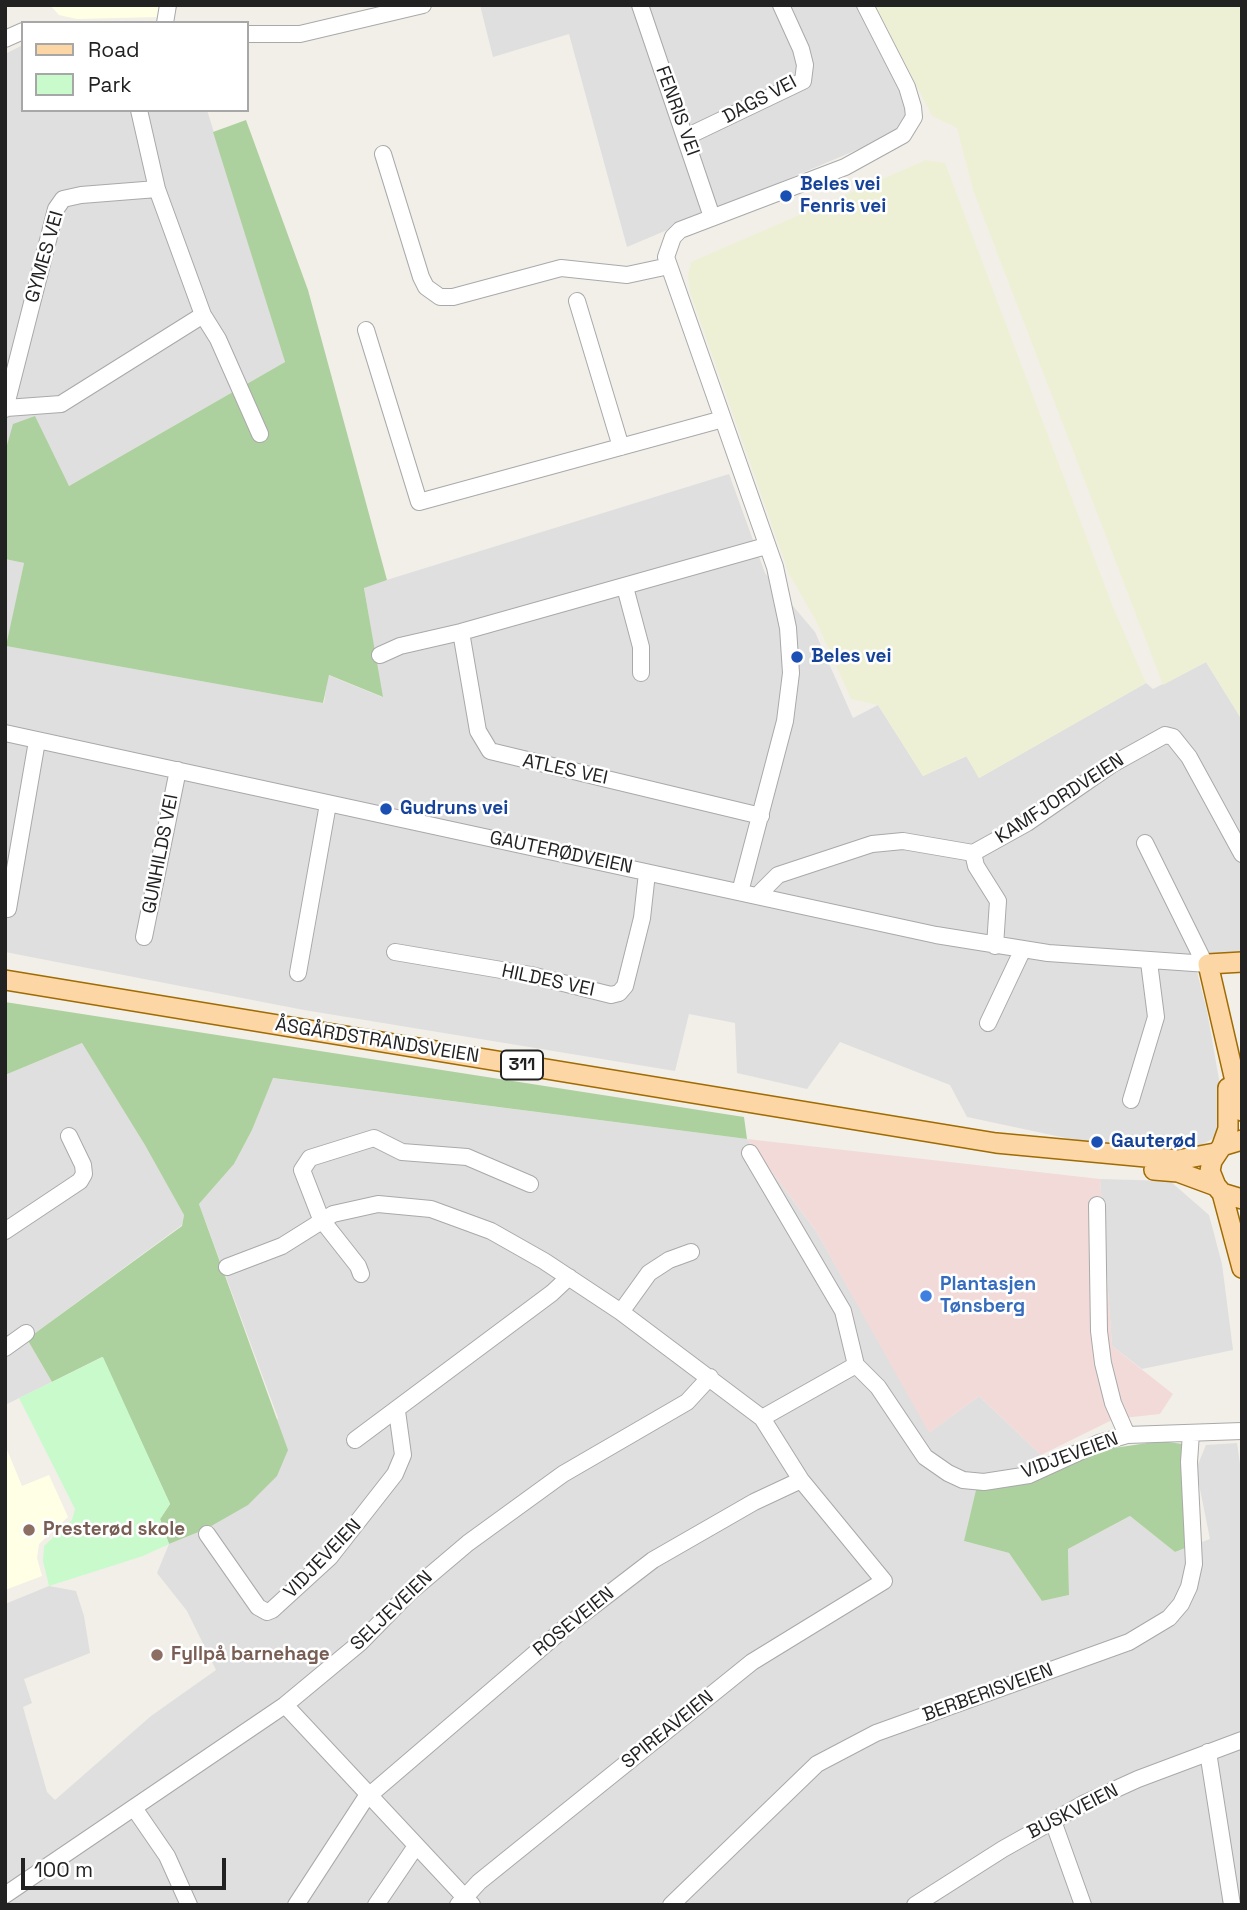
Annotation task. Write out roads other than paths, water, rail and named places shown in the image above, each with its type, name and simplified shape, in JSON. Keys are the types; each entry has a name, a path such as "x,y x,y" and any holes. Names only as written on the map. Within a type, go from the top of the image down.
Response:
{"main road":[{"name":"GAUTERØDVEIEN","path":"1206,964 1242,962"},
{"path":"1206,964 1242,1111"},
{"name":"ÅSGÅRDSTRANDSVEIEN","path":"5,980 1040,1149 1178,1160 1219,1150 1242,1140"},
{"path":"1226,1048 1228,1129 1210,1171 1219,1190 1242,1268"},
{"name":"ÅSGÅRDSTRANDSVEIEN","path":"1040,1149 1082,1161 1178,1172 1242,1199"}],"street":[{"path":"248,34 300,34 424,5"},
{"name":"FENRIS VEI","path":"640,5 712,216"},
{"name":"DAGS VEI","path":"686,137 803,81 805,65 801,49 781,5"},
{"path":"740,892 785,721 791,673 783,594 666,257 673,237 680,230 845,167 896,141 911,124 914,107 907,87 865,5"},
{"path":"5,39 21,32"},
{"path":"139,112 157,189 203,314 228,361 260,434"},
{"path":"383,154 421,277 426,286 440,297 453,297 561,268 619,276 669,266"},
{"name":"GYMES VEI","path":"157,189 81,195 63,199 56,209 5,408 61,404 203,314"},
{"path":"577,301 621,447"},
{"path":"366,330 419,502 723,419"},
{"path":"380,655 400,646 461,632 766,546"},
{"path":"625,587 641,646 641,673"},
{"name":"ATLES VEI","path":"461,632 478,731 489,751 761,816"},
{"name":"GAUTERØDVEIEN","path":"5,733 995,946 1149,962 1206,964"},
{"name":"KAMFJORDVEIEN","path":"758,895 778,875 872,844 903,841 973,853 1027,823 1111,765 1165,735 1173,737 1180,744 1238,833 1242,854"},
{"path":"8,909 37,741"},
{"name":"GUNHILDS VEI","path":"144,937 178,770"},
{"path":"298,973 328,804"},
{"path":"1144,843 1206,964"},
{"path":"973,853 976,866 998,901 995,946"},
{"name":"HILDES VEI","path":"395,952 531,975 611,995 619,993 625,986 642,918 648,873"},
{"path":"988,1023 1023,949"},
{"path":"1131,1100 1156,1017 1149,962"},
{"path":"5,1231 80,1181 84,1174 83,1164 69,1136"},
{"path":"360,1275 358,1266 321,1219 302,1170 306,1161 335,1148 374,1138 402,1152 467,1157 530,1184"},
{"path":"750,1153 844,1311 856,1365 762,1418"},
{"path":"227,1267 282,1246 321,1219 378,1204 431,1209 491,1231 569,1277 621,1312 762,1418 800,1480"},
{"name":"VIDJEVEIEN","path":"1097,1205 1100,1342 1113,1403 1127,1435"},
{"path":"621,1312 649,1273 669,1260 691,1252"},
{"path":"355,1440 397,1411 569,1277"},
{"path":"5,1348 26,1333"},
{"name":"VIDJEVEIEN","path":"856,1365 878,1387 925,1457 963,1480 984,1482 1029,1475 1099,1443 1127,1435 1242,1431"},
{"name":"SELJEVEIEN","path":"5,1895 285,1705 342,1659 409,1593 468,1544 564,1474 687,1402 710,1377"},
{"name":"VIDJEVEIEN","path":"207,1534 258,1607 267,1612 272,1610 330,1557 396,1474 403,1455 397,1411"},
{"name":"BERBERISVEIEN","path":"671,1905 817,1764 876,1733 1129,1642 1169,1619 1189,1587 1194,1564 1189,1475 1191,1433"},
{"name":"SPIREAVEIEN","path":"464,1902 752,1661 884,1581 800,1480"},
{"name":"ROSEVEIEN","path":"296,1905 356,1811 369,1796 606,1595 698,1533 800,1480"},
{"path":"285,1705 416,1846 464,1902"},
{"name":"BUSKVEIEN","path":"915,1905 1053,1821 1138,1779 1242,1740"},
{"path":"1208,1752 1231,1905"},
{"path":"134,1808 167,1856 189,1905"},
{"path":"1053,1821 1083,1905"},
{"path":"376,1905 416,1846"}],"place":[{"name":"Beles vei Fenris vei","path":"786,196"},
{"name":"Beles vei","path":"797,657"},
{"name":"Gudruns vei","path":"386,809"},
{"name":"Gauterød","path":"1097,1142"},
{"name":"Plantasjen Tønsberg","path":"926,1296"},
{"name":"Presterød skole","path":"29,1530"},
{"name":"Fyllpå barnehage","path":"157,1655"}]}
